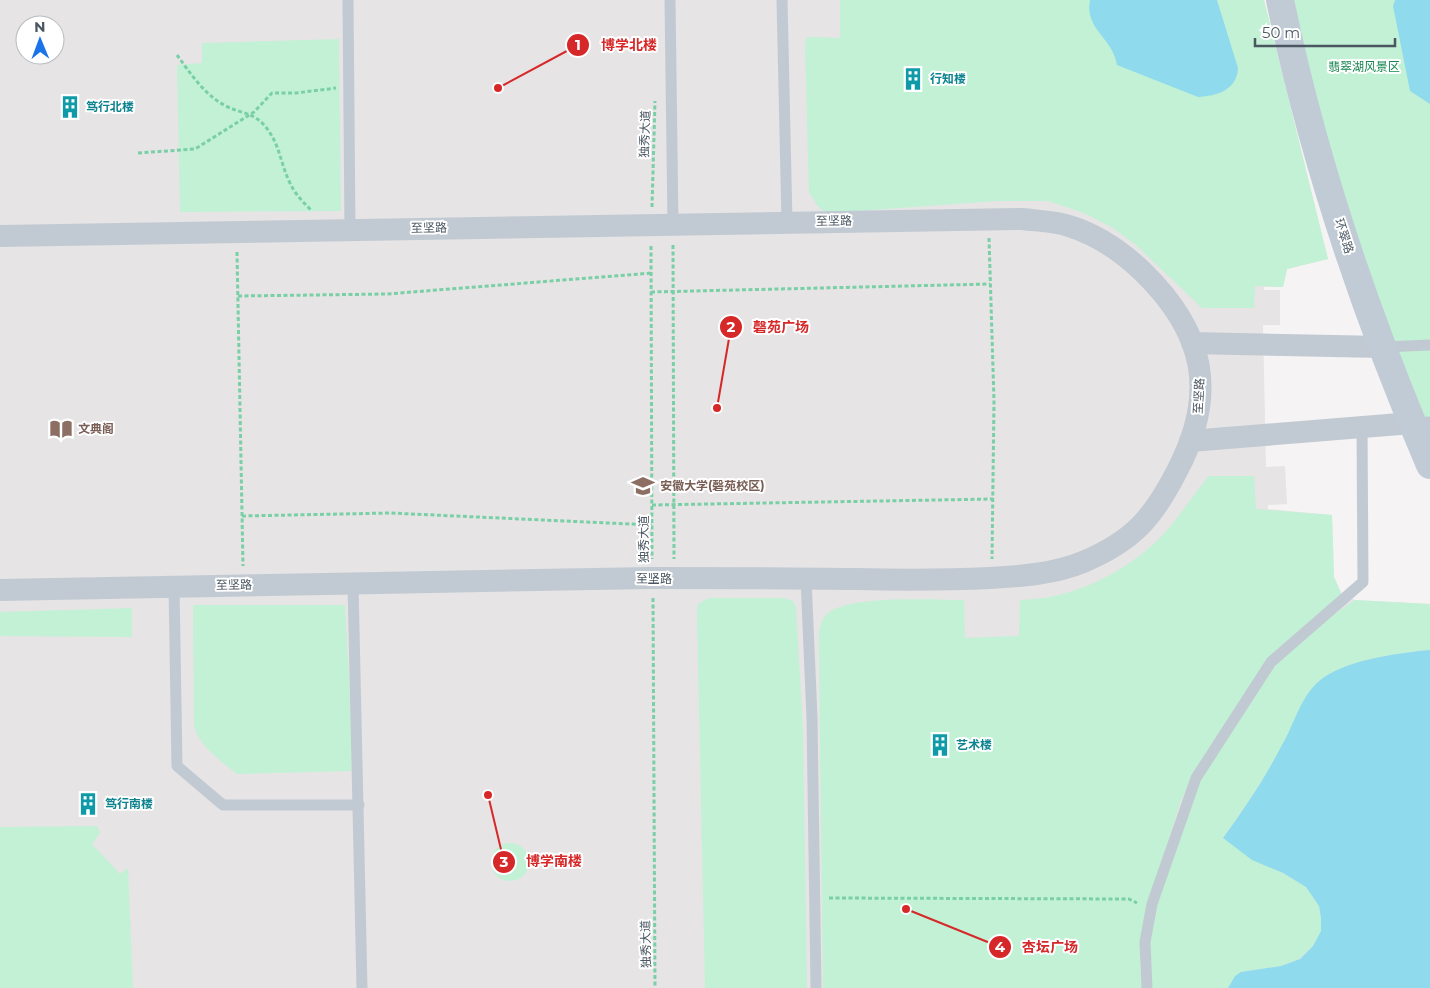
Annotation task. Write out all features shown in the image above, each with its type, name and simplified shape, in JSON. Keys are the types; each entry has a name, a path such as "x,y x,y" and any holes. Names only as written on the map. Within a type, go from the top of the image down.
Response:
{"street":[{"name":"环翠路","path":"1280,0 1322,163 1340,223 1383,347 1421,422 1430,465"},
{"name":"至坚路","path":"0,236 1022,219 1065,224 1102,240 1132,262 1158,286 1181,316 1192,343 1198,359 1201,398 1198,419 1190,441 1160,504 1143,525 1121,543 1081,563 1039,575 913,580 806,578 663,579 0,590"},
{"path":"1192,343 1383,347"},
{"path":"1190,441 1421,422"}],"lane":[{"path":"348,0 350,230"},
{"path":"670,0 673,224"},
{"path":"782,0 787,222"},
{"path":"1383,347 1430,345"},
{"path":"1147,988 1145,942 1150,910 1196,778 1270,662 1363,582 1362,427"},
{"path":"806,578 816,988"},
{"path":"353,584 362,988"},
{"path":"174,586 177,766 223,805 359,804"}],"path":[{"path":"177,55 192,75 218,101 251,114 260,120 275,139 292,188 327,230"},
{"path":"138,153 195,149 251,114 272,94 349,88"},
{"name":"独秀大道","path":"655,98 651,225 652,525 663,579 652,725 655,988"},
{"path":"988,220 994,401 992,577"},
{"path":"663,579 674,505 673,224"},
{"path":"236,232 244,585"},
{"path":"238,296 387,294 652,273"},
{"path":"651,292 990,284"},
{"path":"652,505 993,499"},
{"path":"242,516 390,513 652,525"},
{"path":"815,898 1129,899 1150,910"}],"shaded area":[{"name":"安徽大学(磬苑校区)","path":"0,0 1264,0 1328,259 1287,269 1283,287 1264,287 1264,290 1280,290 1280,325 1263,325 1266,467 1285,466 1287,504 1268,505 1268,509 1332,515 1334,577 1342,595 1355,600 1430,604 1430,988 0,988"}],"green space":[{"path":"840,0 1264,0 1328,259 1287,269 1283,287 1255,286 1254,308 1202,308 1137,246 1113,228 1084,213 1048,201 997,201 831,213 822,210 809,192 805,46 806,39 809,37 840,38"},
{"name":"翡翠湖风景区","path":"1280,0 1430,0 1430,465"},
{"path":"339,39 341,211 180,212 177,65 202,63 202,43"},
{"path":"1209,476 1254,476 1256,509 1332,515 1334,577 1342,595 1278,649 1194,772 1180,803 1147,908 1140,965 1142,988 823,988 819,639 822,620 825,616 835,609 869,601 911,599 964,600 965,638 1019,636 1020,600 1067,593 1080,589 1117,571 1150,547 1167,531"},
{"path":"709,598 784,598 793,601 796,607 803,729 807,988 705,988 697,615 698,604"},
{"path":"1355,600 1430,604 1430,650 1403,653 1356,663 1329,674 1318,682 1302,704 1283,745 1269,769 1223,838 1306,887 1319,906 1321,918 1321,931 1313,946 1299,959 1281,966 1241,972 1235,977 1228,988 1147,988 1145,942 1196,778 1290,645"},
{"path":"193,605 345,605 352,734 351,771 237,774 205,746 194,725"},
{"path":"132,608 132,637 0,636 0,612"},
{"path":"97,826 100,833 92,844 120,874 128,868 133,988 0,988 0,827"},
{"path":"510,843 517,844 523,849 528,855 528,869 523,875 517,880 510,881 503,880 497,875 492,869 491,862 492,855 497,849 503,844"}],"water":[{"path":"1090,0 1217,0 1238,68 1234,82 1230,87 1219,93 1198,97 1117,65 1110,48 1091,19 1089,10"},
{"path":"1395,0 1430,0 1430,104 1410,91 1393,6"},
{"path":"1430,650 1430,988 1228,988 1235,976 1241,972 1281,966 1300,959 1313,946 1321,931 1319,906 1306,887 1283,873 1252,860 1223,838 1269,769 1306,696 1328,674 1341,668 1371,659"}],"place":[{"name":"行知楼","path":"913,79"},
{"name":"博学北楼","path":"498,88"},
{"name":"笃行北楼","path":"70,107"},
{"name":"磬苑广场","path":"717,408"},
{"name":"文典阁","path":"61,429"},
{"name":"安徽大学(磬苑校区)","path":"643,486"},
{"name":"艺术楼","path":"940,745"},
{"name":"博学南楼","path":"488,795"},
{"name":"笃行南楼","path":"88,804"},
{"name":"杏坛广场","path":"906,909"}]}
